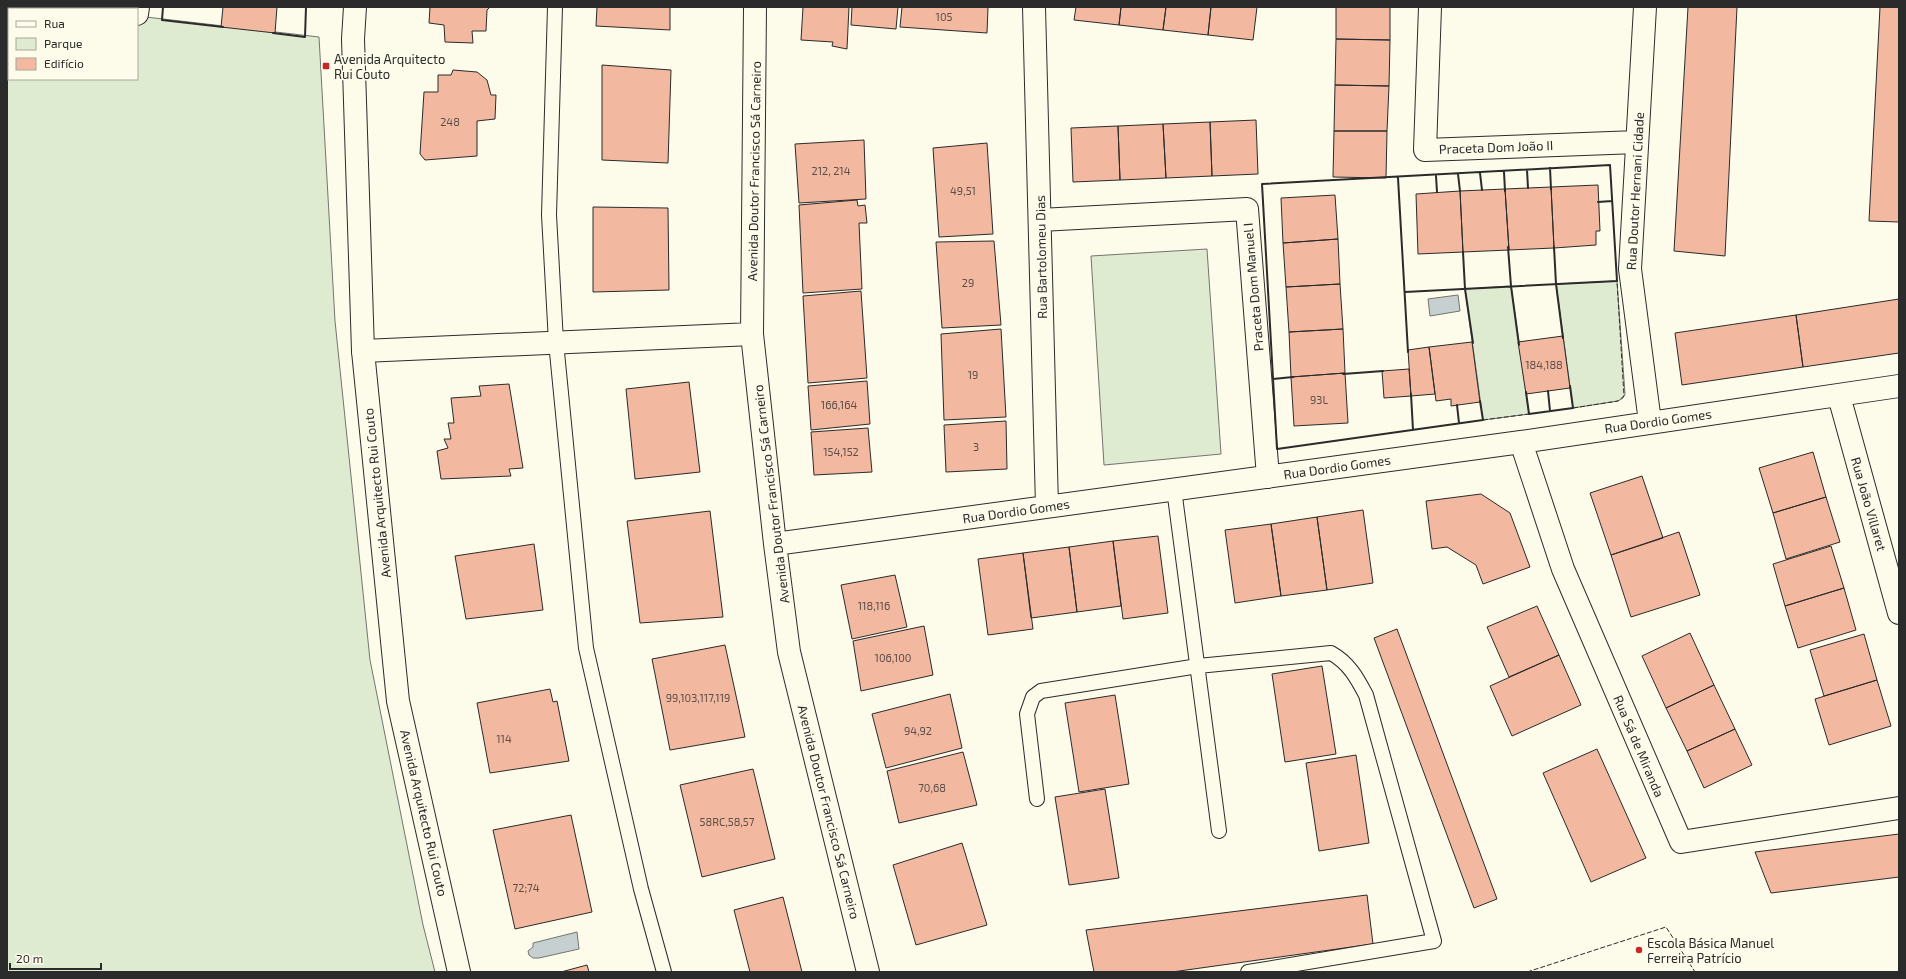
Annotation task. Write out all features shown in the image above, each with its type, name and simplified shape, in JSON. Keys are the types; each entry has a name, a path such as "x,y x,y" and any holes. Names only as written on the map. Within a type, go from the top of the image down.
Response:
{"street":[{"name":"Avenida Arquitecto Rui Couto","path":"355,7 353,39 363,351 398,702 460,972"},
{"name":"Avenida Doutor Francisco Sá Carneiro","path":"755,7 752,334 775,544 789,652 868,972"},
{"name":"Rua Bartolomeu Dias","path":"1034,7 1047,506"},
{"name":"Praceta Dom João II","path":"1430,7 1425,150 1637,142"},
{"name":"Rua Doutor Hernani Cidade","path":"1645,7 1630,269 1650,422"},
{"name":"Praceta Dom Manuel I","path":"1040,220 1247,209 1268,476"},
{"path":"363,351 752,334"},
{"name":"Rua Dordio Gomes","path":"775,544 1521,442 1899,386"},
{"name":"Rua João Villaret","path":"1838,396 1899,613"},
{"name":"Rua Sá de Miranda","path":"1521,442 1563,568 1681,842 1899,808"}],"lane":[{"path":"555,7 549,215 556,342 586,648 641,889 664,972"},
{"path":"1174,489 1219,831"},
{"path":"1037,800 1026,714 1033,697 1041,691 1198,666 1331,653 1348,665 1366,695 1434,941 1248,972"}],"green space":[{"path":"7,7 68,8 8,8 8,80 138,80 138,16 319,37 335,321 370,660 423,925 435,972 7,972"},
{"path":"1207,249 1221,454 1104,465 1091,256"},
{"path":"1617,281 1625,394 1623,398 1618,401 1573,408 1556,284"},
{"path":"1511,286 1529,414 1483,420 1465,289"}],"shaded area":[{"path":"1458,295 1460,311 1430,316 1428,299"},
{"path":"577,932 579,949 539,958 533,958 529,955 528,951 533,947 533,943"}],"building":[{"path":"223,7 277,7 275,33 221,27"},
{"path":"430,7 490,7 487,10 486,31 472,31 473,43 445,42 444,25 429,23"},
{"path":"597,7 670,7 670,30 596,26"},
{"path":"803,7 849,7 847,49 832,46 833,42 801,40"},
{"path":"852,7 898,7 896,29 851,25"},
{"path":"902,7 988,7 987,33 900,27"},
{"path":"1076,7 1121,7 1119,25 1074,20"},
{"path":"1121,7 1166,7 1163,30 1119,25"},
{"path":"1166,7 1211,7 1208,35 1163,30"},
{"path":"1211,7 1257,7 1253,40 1208,35"},
{"path":"1336,7 1390,7 1390,40 1336,39"},
{"path":"1688,7 1737,7 1725,256 1674,251"},
{"path":"1880,7 1899,7 1899,222 1869,221"},
{"path":"1336,39 1390,40 1389,86 1335,85"},
{"path":"602,65 671,70 668,163 602,160"},
{"path":"453,70 477,72 487,80 491,95 496,95 495,119 477,121 477,156 425,160 420,154 424,92 438,92 438,75 451,75"},
{"path":"1335,85 1389,86 1387,131 1334,131"},
{"path":"1256,120 1258,174 1212,176 1210,122"},
{"path":"1210,122 1212,176 1166,178 1163,124"},
{"path":"1163,124 1166,178 1120,180 1118,126"},
{"path":"1118,126 1120,180 1073,182 1071,128"},
{"path":"1334,131 1387,131 1386,178 1333,177"},
{"path":"864,140 866,199 799,203 795,144"},
{"path":"987,143 993,234 939,237 933,148"},
{"path":"1598,185 1600,231 1596,231 1596,245 1554,248 1551,187"},
{"path":"1551,187 1554,248 1509,250 1505,189"},
{"path":"1505,189 1509,250 1463,252 1460,191"},
{"path":"1460,191 1463,252 1418,254 1416,194"},
{"path":"1335,195 1338,239 1283,243 1281,198"},
{"path":"857,200 858,206 865,205 867,223 859,223 862,289 803,293 799,205"},
{"path":"593,207 668,208 669,290 593,292"},
{"path":"1338,239 1340,284 1286,287 1283,243"},
{"path":"994,241 1001,325 942,328 936,242"},
{"path":"1340,284 1343,329 1289,332 1286,287"},
{"path":"861,291 867,378 808,383 803,296"},
{"path":"1899,299 1899,353 1803,367 1796,315"},
{"path":"1796,315 1803,367 1682,385 1675,333"},
{"path":"1001,329 1006,417 944,420 941,334"},
{"path":"1343,329 1345,373 1291,377 1289,332"},
{"path":"1563,336 1570,388 1526,394 1518,342"},
{"path":"1472,342 1480,402 1451,406 1451,399 1436,401 1429,347"},
{"path":"1429,347 1435,394 1411,396 1408,350"},
{"path":"1409,369 1411,396 1384,398 1382,371"},
{"path":"1345,373 1348,423 1294,426 1291,377"},
{"path":"867,381 870,424 811,430 808,386"},
{"path":"689,382 700,472 635,479 626,389"},
{"path":"509,384 523,468 509,469 511,476 441,479 437,451 448,448 444,439 451,439 448,423 454,423 451,398 481,396 479,386"},
{"path":"1006,421 1007,469 946,472 944,425"},
{"path":"868,428 872,472 814,475 811,432"},
{"path":"1813,452 1826,497 1773,513 1759,468"},
{"path":"1642,476 1663,538 1611,555 1590,493"},
{"path":"1481,494 1510,513 1530,567 1483,584 1476,565 1447,547 1432,549 1426,501"},
{"path":"1826,497 1840,542 1786,559 1773,513"},
{"path":"1363,510 1373,583 1327,590 1317,517"},
{"path":"710,511 723,617 640,623 627,521"},
{"path":"1317,517 1327,590 1281,596 1271,524"},
{"path":"1271,524 1281,596 1235,603 1225,530"},
{"path":"1679,532 1700,595 1631,617 1611,555"},
{"path":"1158,536 1168,613 1123,619 1113,541"},
{"path":"1113,541 1121,606 1077,612 1069,547"},
{"path":"534,544 543,610 466,619 455,556"},
{"path":"1831,546 1844,588 1785,606 1773,564"},
{"path":"1069,547 1077,612 1031,618 1023,553"},
{"path":"1023,553 1033,629 988,635 978,559"},
{"path":"895,575 907,627 852,639 841,585"},
{"path":"1844,588 1856,630 1798,648 1785,606"},
{"path":"1537,606 1559,655 1509,677 1487,627"},
{"path":"924,626 933,675 861,691 853,641"},
{"path":"1397,629 1497,899 1474,908 1374,638"},
{"path":"1690,633 1714,685 1666,708 1642,656"},
{"path":"1864,634 1877,680 1824,696 1810,650"},
{"path":"725,645 745,737 670,750 652,659"},
{"path":"1559,655 1581,705 1512,736 1490,686"},
{"path":"1322,666 1336,754 1285,762 1272,674"},
{"path":"1877,680 1891,726 1829,745 1815,699"},
{"path":"1714,685 1735,729 1687,751 1666,708"},
{"path":"550,689 553,702 557,701 569,761 490,773 477,703"},
{"path":"950,694 962,748 886,768 872,714"},
{"path":"1115,695 1129,784 1079,792 1065,703"},
{"path":"1735,729 1752,765 1704,788 1687,751"},
{"path":"1597,749 1646,858 1591,882 1543,773"},
{"path":"963,752 977,805 899,823 887,771"},
{"path":"1356,755 1369,843 1319,851 1306,763"},
{"path":"753,769 775,859 702,877 680,785"},
{"path":"1105,789 1119,878 1069,885 1055,797"},
{"path":"571,815 592,912 515,929 493,830"},
{"path":"1899,834 1899,877 1771,893 1755,852"},
{"path":"962,843 987,925 916,945 893,865"},
{"path":"1367,895 1373,944 1172,972 1094,972 1086,930"},
{"path":"783,897 802,972 750,972 734,910"},
{"path":"587,965 589,972 561,972"}],"fence":[{"path":"1573,408 1618,401 1624,396 1617,281"},
{"path":"1483,420 1529,414"},
{"path":"1527,972 1666,927 1695,972"}],"wall":[{"path":"59,7 68,8"},
{"path":"163,7 162,20 223,27"},
{"path":"273,33 305,37 306,7"},
{"path":"1405,292 1617,281 1610,165 1262,184 1277,449 1483,420 1480,401"},
{"path":"1550,168 1551,189"},
{"path":"1527,170 1528,188"},
{"path":"1504,172 1505,191"},
{"path":"1480,173 1482,190"},
{"path":"1458,174 1460,191"},
{"path":"1436,176 1437,192"},
{"path":"1398,178 1408,352"},
{"path":"1598,202 1612,201"},
{"path":"1508,247 1511,286 1519,345"},
{"path":"1554,247 1556,284 1563,338"},
{"path":"1463,252 1465,289 1473,343"},
{"path":"1343,374 1383,371"},
{"path":"1273,379 1293,377"},
{"path":"1526,392 1529,414 1573,408 1570,386"},
{"path":"1548,391 1550,411"},
{"path":"1411,394 1413,430"},
{"path":"1457,405 1459,423"}],"place":[{"name":"Avenida Arquitecto Rui Couto","path":"326,66"},
{"name":"Escola Básica Manuel Ferreira Patrício","path":"1639,950"}]}
